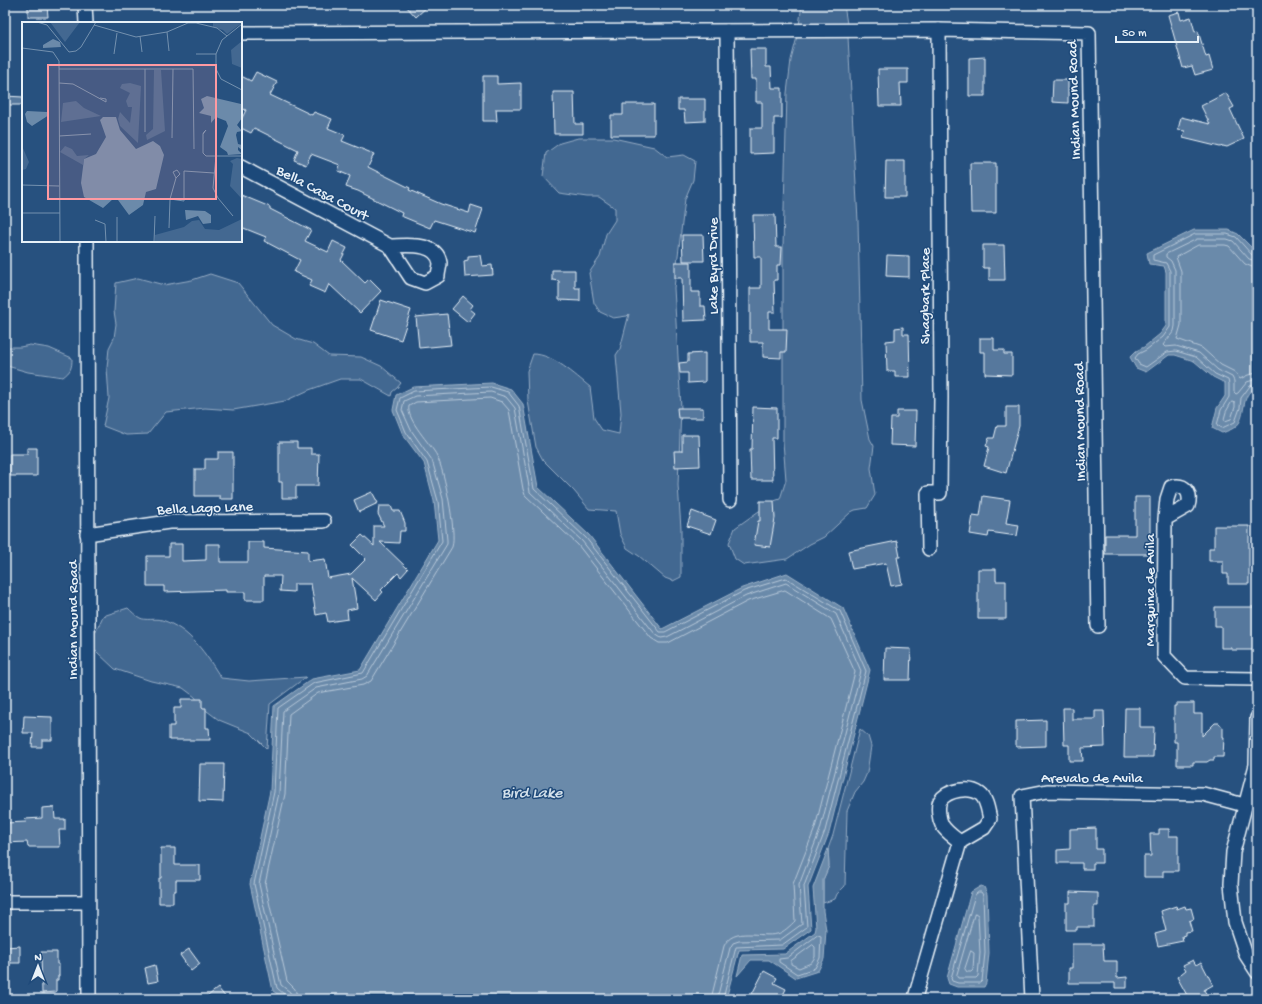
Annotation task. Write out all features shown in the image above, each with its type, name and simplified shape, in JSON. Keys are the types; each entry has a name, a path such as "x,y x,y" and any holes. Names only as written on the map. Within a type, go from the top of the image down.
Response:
{"street":[{"path":"85,5 86,22"},
{"name":"Indian Mound Road","path":"242,33 939,30 1089,33 1098,626"},
{"name":"Shagbark Place","path":"929,549 928,492 940,493 941,389 939,30"},
{"name":"Lake Byrd Drive","path":"727,31 730,500"},
{"name":"Bella Casa Court","path":"242,168 390,246"},
{"name":"Indian Mound Road","path":"87,242 88,999"},
{"name":"Marquina de Avila","path":"1165,519 1164,656 1185,678 1257,679"},
{"name":"Bella Lago Lane","path":"88,534 170,522 324,521"},
{"path":"1257,718 1256,765 1233,852 1231,884 1235,922 1246,955 1257,972"},
{"name":"Arevalo de Avila","path":"1032,999 1022,796 1047,791 1203,794 1244,806"},
{"path":"916,999 916,994 960,842"},
{"path":"5,902 88,902"}],"shaded area":[{"path":"802,5 844,5 847,24 799,25"},
{"path":"797,37 848,37 858,221 862,400 870,439 874,446 871,468 875,495 867,508 851,512 824,537 787,559 744,565 735,559 729,543 735,528 759,511 770,509 774,501 780,499 786,480 783,442 783,247 787,93 791,60"},
{"path":"578,138 613,138 654,147 667,157 684,155 695,161 693,180 685,199 674,288 681,408 678,485 681,529 681,577 673,581 665,578 627,548 620,534 616,511 589,509 574,491 543,460 536,447 528,401 527,371 533,354 548,357 556,361 590,387 594,418 602,430 619,434 621,413 616,355 620,349 629,314 627,316 613,318 600,312 594,303 589,273 600,257 606,234 615,220 615,208 599,197 559,193 543,176 546,153 560,143"},
{"path":"210,274 238,283 272,325 296,339 313,344 329,356 361,357 381,366 401,383 392,392 391,396 361,379 340,379 309,390 285,401 233,410 205,408 166,412 148,434 126,435 103,426 109,398 107,368 109,348 114,338 116,324 114,311 116,283 138,278 164,285 192,280"},
{"path":"30,345 49,348 72,358 71,367 68,373 63,377 28,372 7,366 5,361 5,347"},
{"path":"128,608 140,618 162,620 181,629 203,651 221,678 249,681 306,677 270,704 267,749 251,733 219,720 203,708 195,697 183,688 151,681 115,669 94,650 94,636 103,616"},
{"path":"860,729 868,736 871,746 867,773 863,782 855,792 847,811 845,886 837,894 835,899 823,903 823,880 829,866 828,849 833,835"}],"water":[{"path":"1194,230 1229,230 1238,234 1257,253 1257,388 1248,394 1239,423 1233,428 1222,433 1212,428 1217,408 1225,396 1225,383 1213,377 1194,361 1175,355 1169,355 1146,372 1136,368 1130,357 1160,334 1166,326 1166,272 1164,266 1149,264 1147,253"},
{"name":"Bird Lake","path":"492,383 511,389 523,404 538,487 589,535 662,629 742,588 787,573 843,608 870,670 829,833 808,887 811,929 783,949 739,950 726,999 285,999 273,991 250,884 270,791 274,706 312,679 360,670 438,540 434,501 424,463 403,435 393,410 396,395 413,387"},
{"path":"828,849 829,866 823,880 823,911 826,930 824,959 818,971 796,978 769,960 751,960 737,976 742,955 785,954 815,932 813,888"},
{"path":"981,886 984,887 987,894 989,953 986,983 984,987 957,987 949,984 947,978 971,892"}],"building":[{"path":"28,5 47,5 48,17 28,17"},
{"path":"405,5 429,5 416,17"},
{"path":"1179,12 1181,20 1191,17 1195,32 1198,31 1206,57 1209,56 1213,70 1195,75 1192,66 1183,68 1168,15"},
{"path":"750,49 766,49 766,67 771,67 772,88 782,88 782,118 774,118 774,153 750,154 750,128 762,128 762,102 756,102 756,79 751,79"},
{"path":"985,57 985,96 969,96 969,58"},
{"path":"878,69 908,69 908,83 900,83 901,106 879,106"},
{"path":"256,72 277,82 270,95 312,115 314,112 332,119 328,128 345,135 342,141 374,154 368,167 410,188 409,190 441,204 469,213 471,205 483,209 475,233 434,220 430,228 401,216 402,213 358,191 346,187 350,176 338,171 340,165 311,154 306,165 294,160 298,150 254,128 251,133 242,128 242,118 246,110 242,108 242,76 251,81"},
{"path":"483,76 497,76 497,84 521,83 521,109 496,109 497,121 483,121"},
{"path":"1053,80 1068,80 1068,103 1052,102"},
{"path":"553,92 574,92 575,124 583,124 583,134 554,134"},
{"path":"1226,93 1234,107 1230,109 1244,139 1227,147 1220,147 1183,138 1185,131 1178,130 1181,117 1210,124 1201,106"},
{"path":"5,96 22,97 22,105 5,105"},
{"path":"678,99 705,99 705,121 685,122 684,110 678,110"},
{"path":"623,104 654,104 654,135 611,135 611,115 623,115"},
{"path":"886,161 905,161 905,197 885,197"},
{"path":"970,163 996,163 996,213 971,213"},
{"path":"242,195 270,207 270,209 311,230 305,241 328,252 333,241 347,248 341,260 365,283 369,279 381,291 360,313 329,284 325,293 309,286 312,280 294,272 300,260 264,241 266,237 242,227"},
{"path":"753,215 775,215 776,247 782,247 781,265 777,265 777,280 774,280 775,312 769,312 769,329 787,329 786,352 781,352 781,358 763,357 763,342 750,342 750,288 761,288 761,257 754,257"},
{"path":"682,235 703,235 704,261 683,261"},
{"path":"983,245 1004,245 1005,280 989,280 989,268 983,268"},
{"path":"480,255 482,266 492,265 493,275 465,277 464,261 468,260 468,256"},
{"path":"887,255 909,256 909,277 886,276"},
{"path":"675,262 691,262 691,292 700,292 700,306 705,306 706,320 683,321 682,278 675,278"},
{"path":"552,270 575,270 575,288 580,288 580,301 559,300 559,281 552,280"},
{"path":"463,296 473,305 470,309 475,313 468,322 452,309"},
{"path":"381,300 411,310 401,340 371,330"},
{"path":"447,314 451,345 419,348 416,317"},
{"path":"903,327 903,334 909,334 910,377 895,377 895,371 887,371 886,341 895,340 895,328"},
{"path":"980,338 994,338 994,350 1004,350 1004,354 1012,354 1012,375 985,374 985,352 980,352"},
{"path":"705,353 705,382 688,383 688,373 680,373 679,363 688,362 688,354"},
{"path":"753,407 777,408 777,438 772,438 773,480 751,480 750,449 752,449"},
{"path":"1006,407 1019,407 1019,426 1006,473 984,466 989,447 986,446 989,438 994,438 997,426 1006,426"},
{"path":"677,408 703,408 703,418 678,418"},
{"path":"897,411 916,411 915,446 890,445 891,418 897,418"},
{"path":"682,435 699,435 700,466 675,467 674,451 682,451"},
{"path":"279,442 297,442 297,448 311,448 311,454 319,454 318,486 296,486 296,498 282,498 282,482 279,482"},
{"path":"27,448 37,448 37,476 10,476 10,454 27,454"},
{"path":"218,452 233,452 233,499 220,499 220,496 195,496 195,469 205,469 205,459 218,459"},
{"path":"372,492 378,503 359,512 354,500"},
{"path":"983,496 1010,500 1006,523 1019,525 1017,536 989,532 988,537 970,534 973,515 980,516"},
{"path":"1135,497 1150,497 1150,554 1105,554 1105,535 1135,535"},
{"path":"760,501 774,501 775,518 770,547 754,545 758,521 760,521"},
{"path":"379,506 391,506 393,511 400,511 405,523 405,531 400,531 399,543 380,542 408,569 401,577 398,573 381,590 383,592 376,600 352,578 357,608 347,610 348,619 328,622 326,613 316,615 311,584 294,584 294,592 280,591 281,576 264,576 264,600 245,600 245,592 226,592 226,590 164,592 164,586 147,586 147,556 169,556 169,544 182,544 182,561 206,560 206,544 220,544 220,562 248,562 248,542 264,542 264,548 308,551 308,561 325,559 328,578 351,574 366,559 352,545 362,535 374,546 374,526 384,526 378,514"},
{"path":"692,511 716,520 711,534 687,526"},
{"path":"1214,526 1249,526 1249,584 1228,584 1228,574 1223,574 1223,561 1209,561 1209,548 1214,548"},
{"path":"897,541 900,557 897,557 902,584 891,586 886,563 852,569 848,551"},
{"path":"978,569 996,569 996,581 1006,581 1006,619 978,619"},
{"path":"1215,607 1257,607 1256,650 1231,650 1231,648 1221,648 1221,626 1215,626"},
{"path":"885,648 911,649 910,680 884,680"},
{"path":"181,699 202,699 202,708 206,708 206,728 209,728 210,740 169,740 169,726 174,726 174,708 181,708"},
{"path":"1176,703 1194,703 1194,714 1202,714 1202,736 1215,723 1219,723 1223,728 1223,757 1214,757 1214,760 1207,762 1193,762 1193,765 1177,765 1177,742 1174,742 1174,706 1176,706"},
{"path":"1063,708 1072,708 1072,719 1095,719 1095,711 1104,711 1105,747 1082,748 1083,761 1069,761 1069,745 1064,745"},
{"path":"1125,708 1140,708 1140,727 1154,727 1153,757 1124,757"},
{"path":"24,716 52,717 52,740 42,740 42,747 32,747 33,733 23,733"},
{"path":"1046,720 1046,746 1016,747 1016,721"},
{"path":"200,764 224,764 223,802 199,801"},
{"path":"54,807 55,819 65,819 65,830 59,830 60,847 28,847 27,842 5,843 5,823 26,822 25,819 42,818 42,808"},
{"path":"1096,828 1096,849 1102,849 1102,863 1093,863 1093,869 1082,869 1082,863 1057,863 1057,850 1070,849 1070,829"},
{"path":"1159,829 1169,829 1169,836 1178,836 1178,871 1163,871 1163,877 1144,877 1144,856 1151,856 1150,834 1159,834"},
{"path":"161,848 175,848 175,865 200,865 200,880 176,880 176,891 173,891 173,903 159,903"},
{"path":"1070,892 1098,893 1098,906 1094,906 1094,927 1077,927 1077,930 1066,930 1066,903 1070,903"},
{"path":"1176,906 1177,909 1185,906 1186,909 1191,908 1194,919 1189,921 1192,931 1185,932 1185,935 1182,936 1183,941 1158,946 1155,934 1166,931 1161,911"},
{"path":"1072,944 1103,944 1104,961 1117,961 1117,978 1127,977 1127,988 1115,988 1115,983 1069,983 1069,968 1072,968"},
{"path":"20,946 20,963 5,963 5,947"},
{"path":"189,949 200,964 191,971 180,955"},
{"path":"41,952 57,952 59,976 58,980 56,980 56,992 42,993"},
{"path":"1193,960 1196,965 1201,962 1213,985 1204,990 1209,999 1189,999 1177,977 1186,970 1183,965"},
{"path":"155,965 158,981 148,983 145,968"},
{"path":"764,971 777,978 774,983 786,989 781,999 762,999 752,994"},
{"path":"218,988 227,999 204,999"}]}
